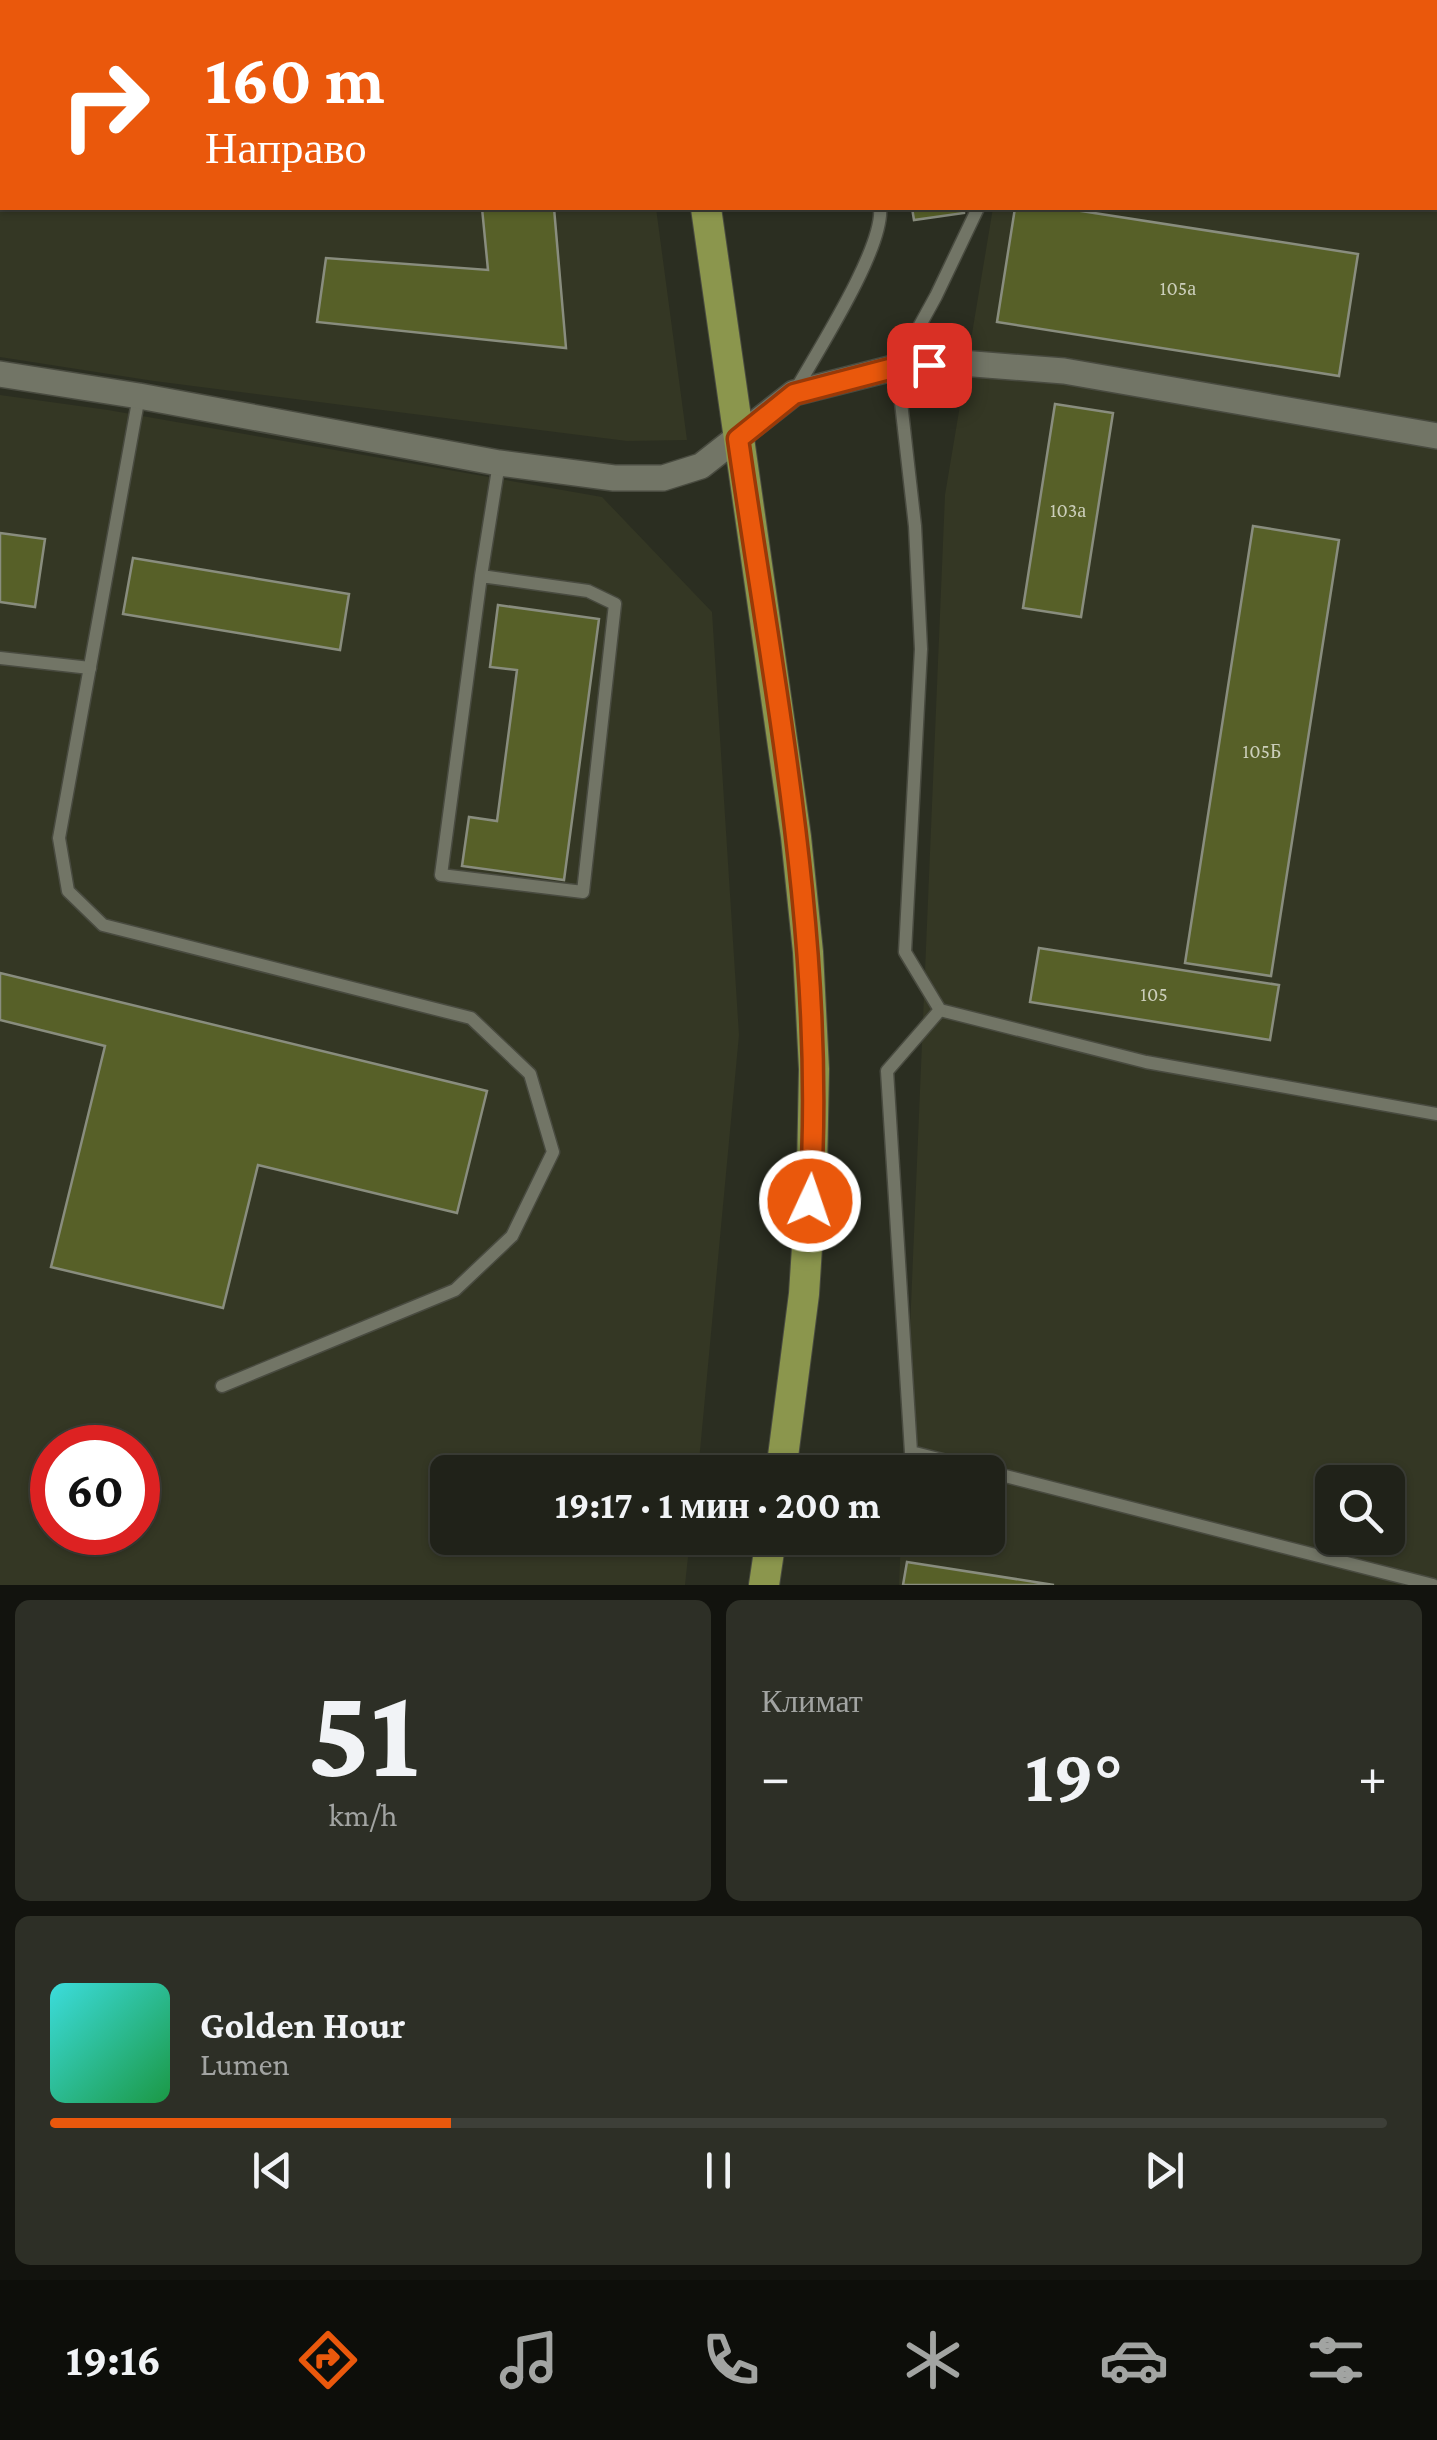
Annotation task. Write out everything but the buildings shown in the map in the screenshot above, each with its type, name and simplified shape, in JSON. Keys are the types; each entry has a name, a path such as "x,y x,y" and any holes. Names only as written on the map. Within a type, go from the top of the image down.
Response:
{"main road":[{"path":"706,210 808,952 814,1069 812,1170 804,1294 783,1455"},
{"path":"764,1585 768,1555"}],"street":[{"path":"0,374 500,463 614,478 663,478 701,466 794,394 897,367 961,363 1064,371 1437,436"}],"lane":[{"path":"794,394 862,271 881,220 880,210"},
{"path":"977,210 897,367 915,526 922,649 906,952 940,1010 1146,1062 1437,1114"},
{"path":"139,396 59,838 68,891 103,925 471,1018 530,1074 553,1152 512,1236 456,1290 222,1386"},
{"path":"481,576 588,590 614,604 583,892 441,875 481,576 500,463"},
{"path":"0,658 90,668"},
{"path":"940,1010 887,1072 911,1452 1433,1585"}],"shaded area":[{"path":"0,210 656,210 687,440 627,441 154,381 0,357"},
{"path":"993,210 1437,210 1437,1585 899,1585 900,1555 1005,1555 1005,1455 905,1455 945,495"},
{"path":"0,395 108,410 602,497 712,612 739,1035 700,1455 430,1455 430,1555 688,1555 685,1585 0,1585"}],"route":[{"path":"810,1201 814,1069 808,952 796,837 738,439 794,394 897,367 929,365"}]}
